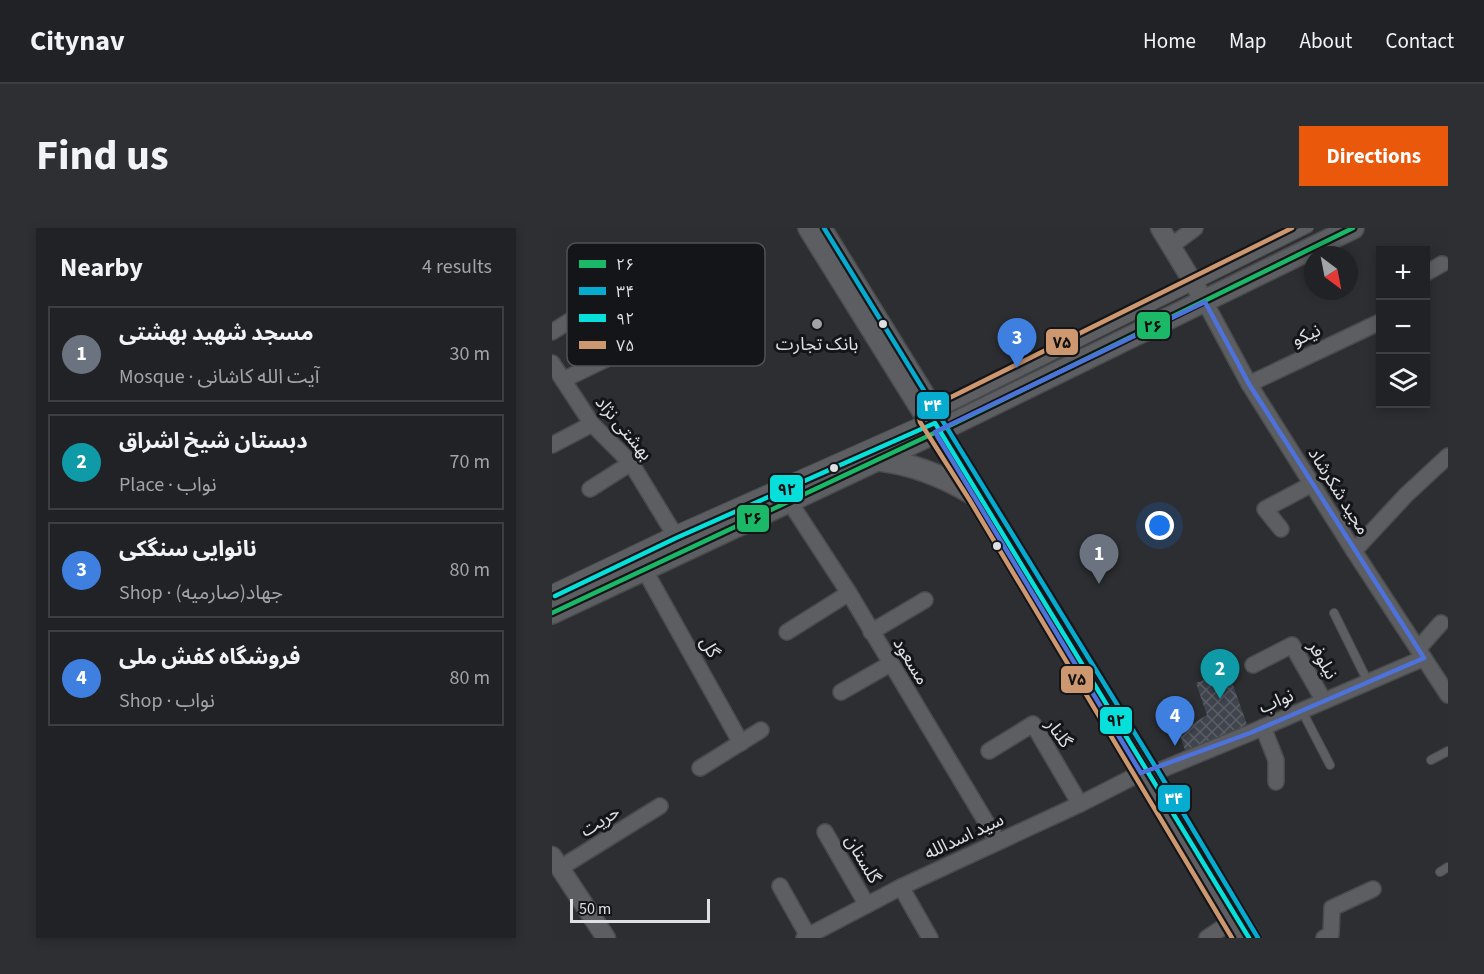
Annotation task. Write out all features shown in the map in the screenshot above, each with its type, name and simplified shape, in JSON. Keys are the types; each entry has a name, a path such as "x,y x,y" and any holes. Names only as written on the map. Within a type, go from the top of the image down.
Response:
{"main road":[{"path":"809,228 936,423 975,495 1149,772 1236,930"},
{"path":"552,613 879,460 936,423 1200,294 1353,228"},
{"path":"879,460 917,468 951,481 975,495"}],"street":[{"path":"824,228 936,423"},
{"path":"1160,228 1200,294"},
{"path":"1171,246 1195,228"},
{"path":"1430,270 1442,264"},
{"name":"مجید شکرشاد","path":"1200,294 1249,384 1448,695"},
{"path":"552,332 567,323"},
{"name":"نیکو","path":"1249,384 1376,324"},
{"name":"بهشتی نژاد","path":"552,363 592,424 631,463 684,550"},
{"path":"563,381 593,366"},
{"path":"552,445 592,424"},
{"path":"1354,551 1406,495 1448,456"},
{"path":"590,489 631,463"},
{"path":"1281,529 1265,509 1312,484"},
{"name":"مسعود","path":"789,501 849,593 999,842"},
{"name":"گل","path":"644,569 741,743"},
{"path":"788,633 849,593"},
{"path":"871,632 925,600"},
{"path":"1421,653 1441,623"},
{"name":"نیلوفر","path":"1253,665 1292,645 1324,701"},
{"name":"نواب","path":"1149,772 1302,711 1368,682 1421,653"},
{"path":"841,692 890,664"},
{"name":"گلنار","path":"989,752 1033,724 1080,804"},
{"path":"1263,727 1276,760 1276,782"},
{"path":"700,768 761,730"},
{"name":"سید اسدالله","path":"806,937 832,932 867,905 901,887 1149,772"},
{"name":"حریت","path":"556,862 660,806"},
{"name":"گلستان","path":"825,832 867,905"},
{"path":"556,862 606,938"},
{"path":"780,886 806,937"},
{"path":"901,887 930,938"},
{"path":"1324,938 1331,934 1332,908 1372,888"},
{"path":"1207,938 1236,930"}],"lane":[{"path":"1200,294 1309,228"},
{"path":"552,589 674,531 936,423 1149,772 1258,938"},
{"path":"1334,613 1368,682"},
{"path":"1302,711 1330,765"},
{"path":"1431,760 1448,751"},
{"path":"1440,872 1448,867"}],"highlighted area":[{"path":"1205,302 1249,384 1424,658 1250,733 1141,773 935,432"}],"building":[{"path":"1228,671 1250,733 1187,756 1179,732 1207,715 1196,683"}],"transit line":[{"name":"۳۴","path":"824,228 1258,938"},
{"name":"۷۵","path":"1232,938 919,417 923,411 1292,228"},
{"name":"۲۶","path":"552,613 947,427 1353,228"},
{"name":"۹۲","path":"555,596 676,538 935,423 1249,938"}],"place":[{"name":"بانک تجارت","path":"817,324"},
{"name":"نانوایی سنگکی","path":"1017,368"},
{"name":"مسجد شهید بهشتی","path":"1099,584"},
{"name":"دبستان شیخ اشراق","path":"1220,699"},
{"name":"فروشگاه کفش ملی","path":"1175,746"}]}
